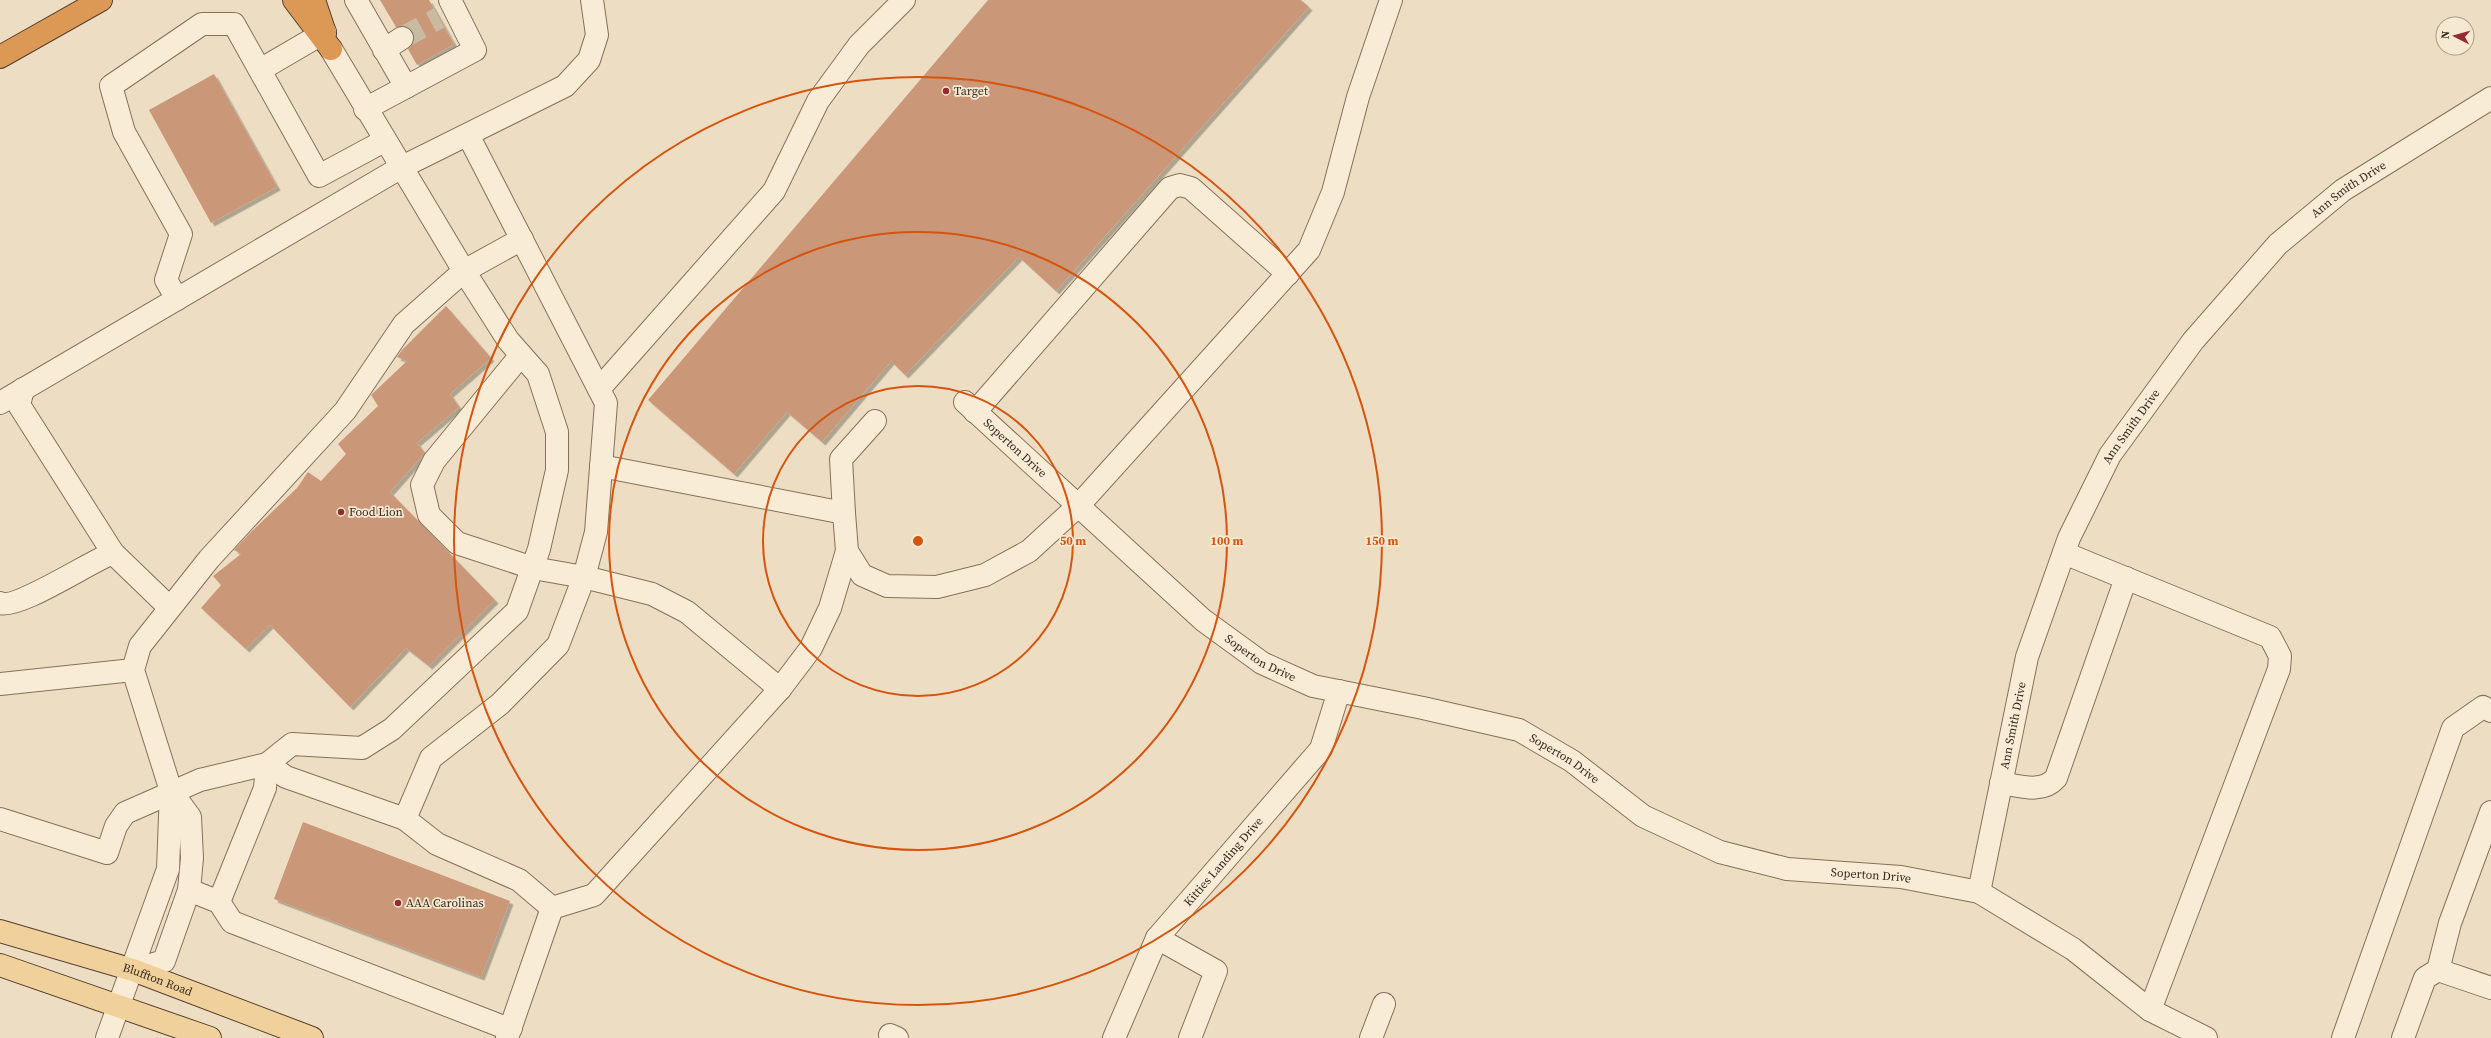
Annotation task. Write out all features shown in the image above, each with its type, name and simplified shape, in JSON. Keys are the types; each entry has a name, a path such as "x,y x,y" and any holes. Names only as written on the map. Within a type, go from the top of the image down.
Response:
{"highway":[{"path":"0,57 101,0"},
{"path":"294,0 325,39"},
{"path":"314,0 325,39"}],"main road":[{"name":"Bluffton Road","path":"0,931 133,970 312,1038"},
{"path":"0,965 120,1005 210,1038"}],"street":[{"path":"356,0 393,44 406,87"},
{"path":"0,403 400,168 565,86 589,60 596,35 592,0"},
{"path":"599,389 774,191 818,101 860,45 904,0"},
{"path":"847,551 862,575 887,586 936,587 985,575 1029,551 1078,506 1309,250 1333,192 1358,97 1391,0"},
{"path":"365,109 475,50 448,9"},
{"path":"177,299 166,280 181,234 124,132 111,86 202,24 234,24 319,176 384,142"},
{"path":"0,820 107,853 116,826 125,813 171,791 200,780 267,764 292,744 362,748 392,729 517,611 532,568 557,470 557,432 538,374 508,340 464,271 384,142 325,39 260,70"},
{"name":"Ann Smith Drive","path":"1979,892 2027,657 2069,538 2110,455 2193,341 2278,244 2343,190 2491,98"},
{"path":"405,819 431,758 500,704 558,645 584,577 596,532 606,403 468,135"},
{"name":"Soperton Drive","path":"1288,274 1191,188 1180,185 1170,188 970,407 1203,620 1262,663 1313,686 1519,730 1572,761 1644,816 1720,852 1787,869 1901,877 1979,892 2073,949 2150,1010 2206,1038"},
{"path":"133,970 164,961 189,890 192,858 190,817 171,791 133,670 140,646 169,607 209,559 345,411 404,324 464,271 522,239"},
{"path":"521,355 434,461 422,485 429,515 457,543 532,568 584,577 652,594 688,612 780,689"},
{"path":"23,389 19,405 113,553 169,607"},
{"path":"552,908 594,895 780,689 811,648 830,608 847,551 841,459 875,422"},
{"path":"601,466 844,513"},
{"path":"0,603 4,605 20,601 97,559 113,553"},
{"path":"2064,553 2270,637 2280,656 2279,669 2150,1010"},
{"path":"2001,784 2042,788 2050,785 2056,778 2126,578"},
{"path":"0,684 133,670"},
{"name":"Kitties Landing Drive","path":"1114,1038 1157,938 1321,750 1339,691"},
{"path":"2343,1038 2453,728 2483,707 2491,711"},
{"path":"267,764 286,777 405,819 437,844 519,880 552,908"},
{"path":"219,902 265,788 267,764"},
{"path":"107,1038 133,970 168,869 171,791"},
{"path":"2403,1038 2425,978 2438,970 2450,923 2491,812"},
{"path":"189,890 219,902 232,922 501,1026 509,1033 552,908"},
{"path":"1157,938 1216,971 1190,1038"},
{"path":"2438,970 2491,988"},
{"path":"1371,1038 1384,1004"}],"building":[{"path":"380,0 429,0 454,44 417,65 408,49 413,43 413,31 407,27 396,27"},
{"path":"988,0 1301,0 1309,7 1056,291 1019,257 905,375 891,361 822,442 787,412 734,474 648,400"},
{"path":"214,74 277,187 211,223 149,110"},
{"name":"Food Lion","path":"446,306 491,358 450,394 459,407 417,443 425,453 390,492 495,600 429,666 406,648 350,707 270,625 246,649 201,608 221,585 213,576 241,554 234,550 250,533 297,488 308,472 321,481 346,454 338,444 378,406 371,395 407,361 397,357 402,350"},
{"path":"303,822 510,901 481,977 274,899"}],"tunnel":[{"path":"402,38 439,18"}],"place":[{"name":"Target","path":"946,91"},
{"name":"Food Lion","path":"341,512"},
{"name":"AAA Carolinas","path":"398,903"}]}
